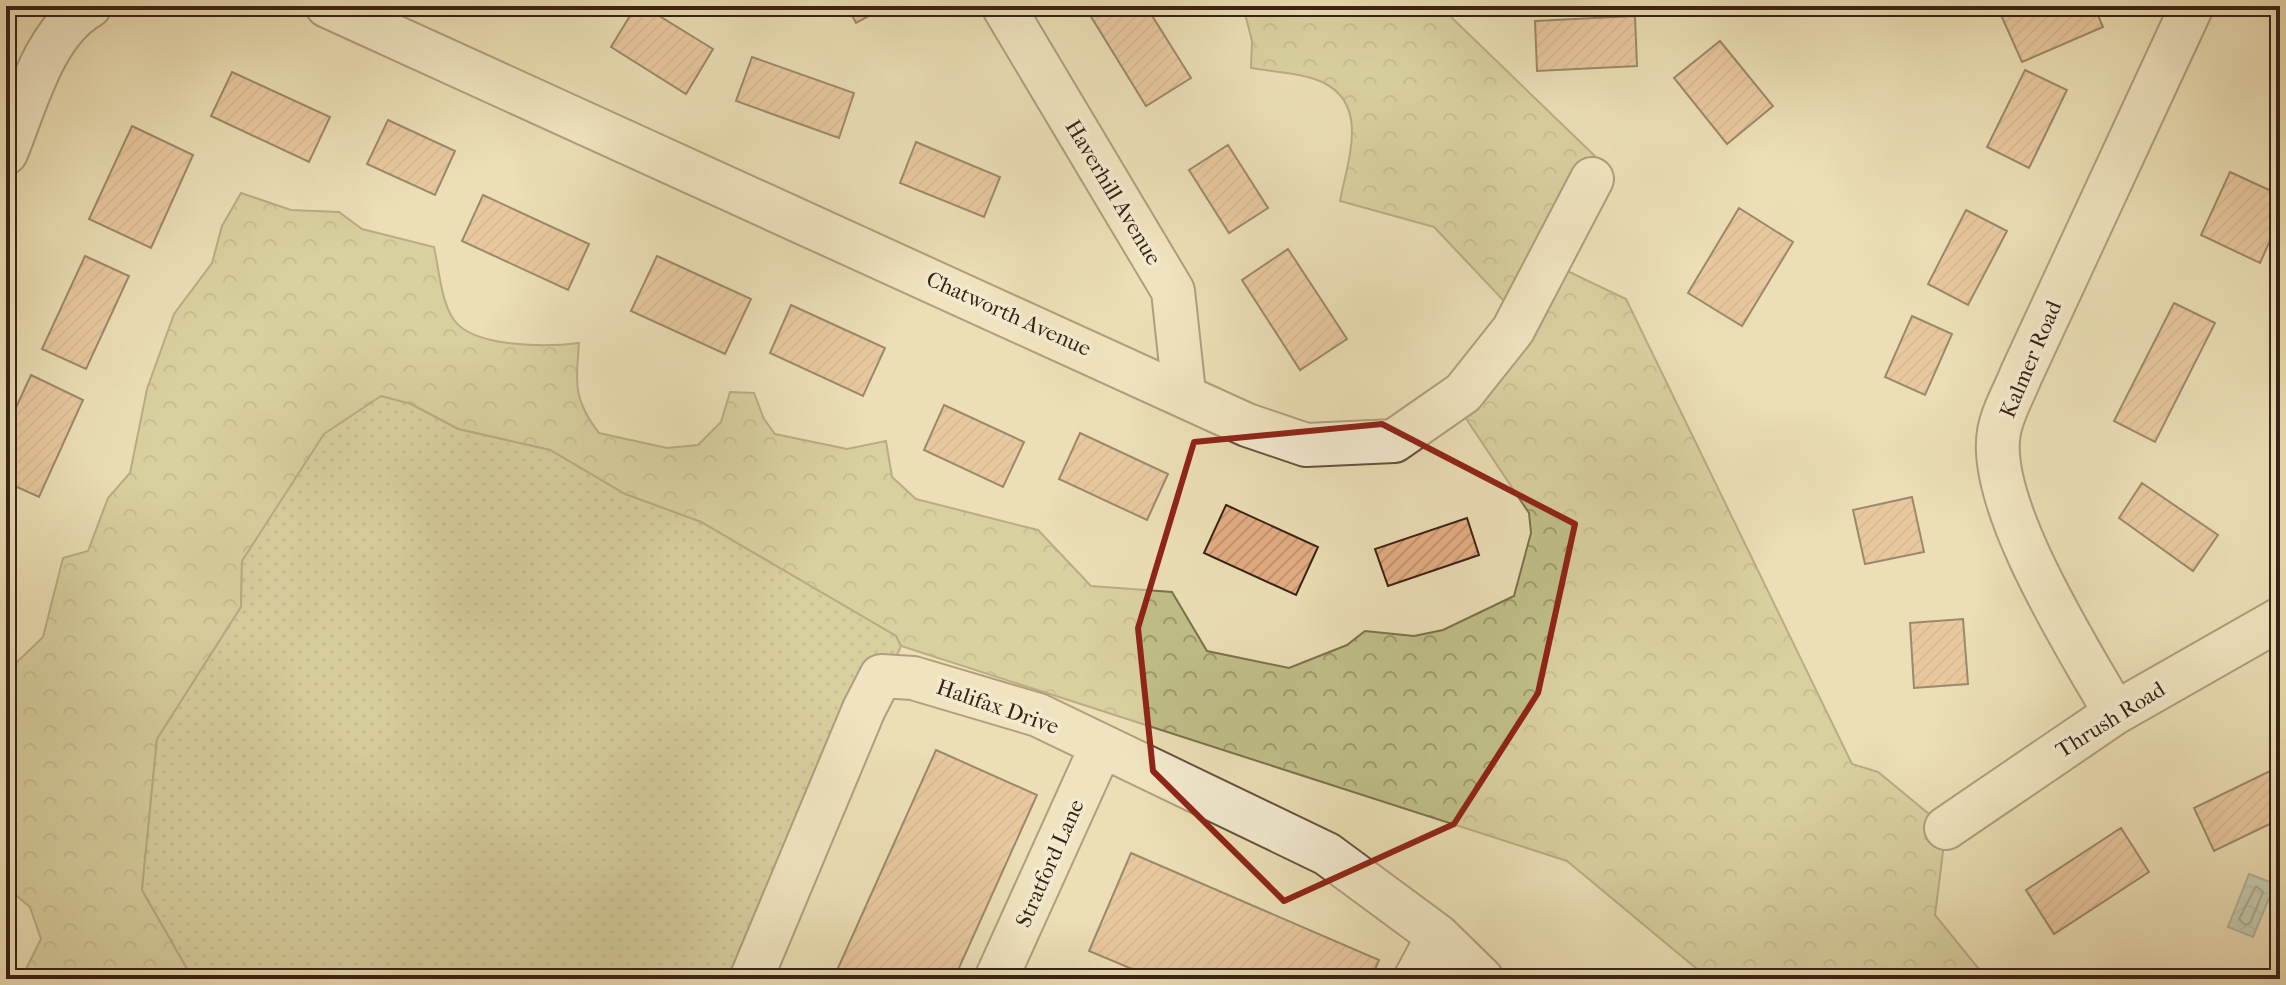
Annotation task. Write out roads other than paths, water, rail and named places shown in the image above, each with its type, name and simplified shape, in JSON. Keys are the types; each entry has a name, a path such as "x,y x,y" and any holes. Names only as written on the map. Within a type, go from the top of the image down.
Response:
{"street":[{"name":"Chatworth Avenue","path":"327,6 1184,393 1247,425 1306,445 1394,441 1463,393 1513,330 1592,179"},
{"name":"Haverhill Avenue","path":"1003,6 1173,291 1184,393"},
{"name":"Kalmer Road","path":"2115,713 2035,571 2000,472 1999,432 2021,375 2192,6"},
{"path":"6,153 49,51 76,9"},
{"name":"Thrush Road","path":"1946,828 2115,713 2280,619"},
{"name":"Halifax Drive","path":"751,979 864,709 881,676 913,678 1038,715 1327,854 1438,936 1482,979"},
{"name":"Stratford Lane","path":"996,979 1101,747"},
{"path":"1415,979 1438,936"}],"water":[{"path":"2249,874 2275,884 2253,937 2228,927"}]}
